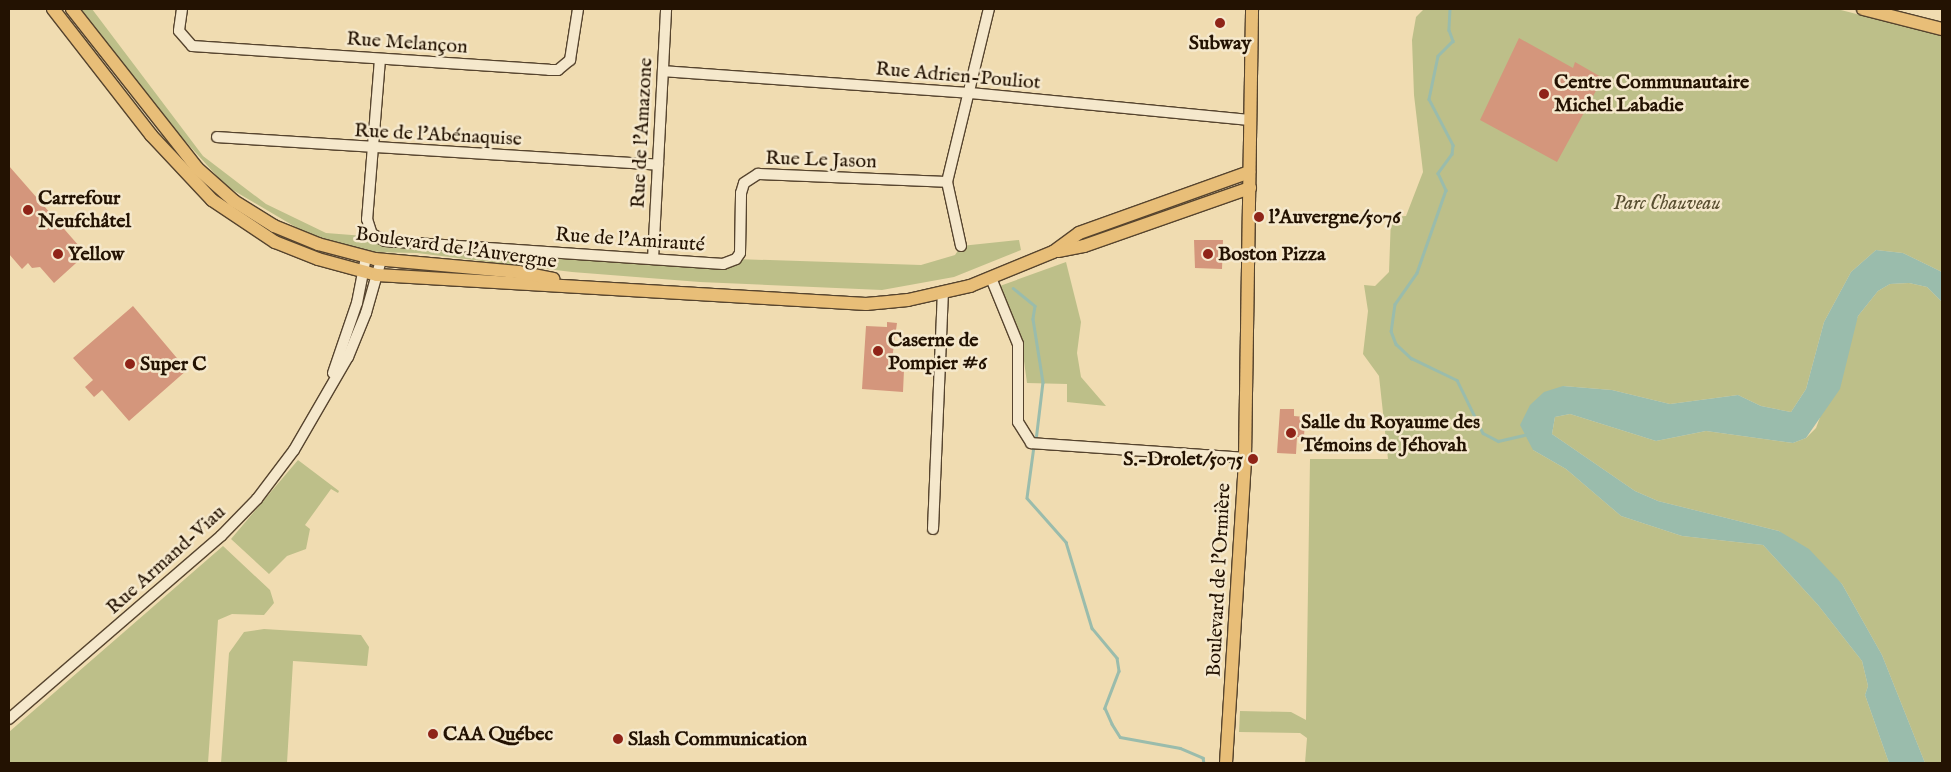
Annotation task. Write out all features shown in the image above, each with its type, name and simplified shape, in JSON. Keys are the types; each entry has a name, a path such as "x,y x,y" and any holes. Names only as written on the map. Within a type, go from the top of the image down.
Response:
{"main road":[{"name":"Boulevard de l'Auvergne","path":"53,9 151,135 212,200 275,242 377,275 578,285 866,304 943,294 990,278 1053,252 1084,246 1250,188"},
{"name":"Boulevard de l'Auvergne","path":"72,9 168,134 216,186 274,226 318,244 381,260 518,272 578,285"},
{"name":"Boulevard de l'Ormière","path":"1226,763 1245,458 1252,9"},
{"path":"1863,9 1942,29"},
{"name":"Boulevard de l'Auvergne","path":"1053,252 1079,233 1249,172"}],"street":[{"name":"Rue Melançon","path":"182,9 179,31 186,42 380,59 558,70 574,52 578,9"},
{"name":"Rue de l'Amazone","path":"653,259 666,9"},
{"path":"961,246 947,182 989,9"},
{"path":"374,149 380,59"},
{"name":"Rue Adrien-Pouliot","path":"663,71 970,93 1250,120"},
{"name":"Rue de l'Abénaquise","path":"217,137 374,149 658,165"},
{"name":"Rue de l'Amirauté","path":"374,149 367,219 372,234 385,240 723,264 736,259"},
{"name":"Rue Le Jason","path":"736,259 741,246 741,193 744,183 758,174 947,182"},
{"name":"Rue Armand-Viau","path":"320,404 341,353 366,257"},
{"name":"Rue Armand-Viau","path":"9,719 242,516 294,450 348,357 381,260"},
{"path":"990,278 1018,344 1018,422 1035,444 1245,458"},
{"path":"933,529 943,294"}],"green space":[{"path":"78,9 92,9 203,156 266,204 326,233 723,264 736,259 921,265 955,255 961,246 1019,240 1021,250 954,277 882,290 700,282 572,272 417,253 368,252 304,232 226,186 176,131"},
{"name":"Parc Chauveau","path":"1424,9 1837,9 1942,36 1942,272 1903,253 1876,250 1851,272 1824,322 1806,389 1791,412 1761,406 1738,395 1670,404 1612,390 1563,386 1533,450 1566,469 1621,516 1682,536 1763,545 1818,605 1862,661 1868,686 1865,695 1889,763 1305,763 1307,738 1300,733 1239,732 1240,711 1291,712 1306,720 1310,459 1388,459 1379,376 1363,354 1368,311 1364,285 1375,286 1389,272 1391,217 1406,216 1423,172 1414,95 1412,40 1416,17"},
{"path":"1066,262 1081,322 1077,353 1081,377 1106,406 1067,402 1067,384 1027,383 1021,339 997,287"},
{"path":"1909,283 1927,287 1942,302 1942,763 1925,763 1882,655 1842,584 1779,531 1658,501 1635,491 1552,434 1555,417 1570,414 1656,441 1706,431 1793,443 1806,438 1816,428 1858,316 1878,291 1890,284"},
{"path":"298,460 339,491 338,493 331,489 305,525 310,529 306,549 287,556 269,574 231,539"},
{"path":"223,546 270,590 274,603 264,615 232,614 218,620 208,763 9,763 9,732"},
{"path":"264,629 361,635 369,647 367,666 293,661 287,763 221,763 229,653 244,632"}],"shaded area":[{"path":"1876,250 1903,253 1942,272 1942,302 1927,287 1909,283 1890,284 1878,291 1858,316 1840,389 1806,438 1793,443 1706,431 1656,441 1570,414 1555,417 1552,434 1635,491 1658,501 1779,531 1809,549 1842,584 1882,655 1925,763 1889,763 1865,695 1868,686 1862,661 1818,605 1763,545 1682,536 1621,516 1566,469 1533,450 1520,425 1530,405 1544,392 1563,386 1612,390 1670,404 1738,395 1761,406 1791,412 1806,389 1824,322 1851,272"}],"building":[{"name":"Centre Communautaire Michel Labadie","path":"1519,38 1573,68 1575,62 1603,78 1557,162 1480,120"},
{"name":"Carrefour Neufchâtel","path":"9,166 86,254 54,283 40,267 32,268 28,263 22,269 9,254"},
{"name":"Boston Pizza","path":"1194,240 1223,240 1222,269 1195,268"},
{"name":"Super C","path":"133,306 187,370 129,421 102,390 94,397 85,387 93,380 73,358"},
{"name":"Caserne de Pompier #6","path":"887,322 897,323 892,359 895,360 895,370 904,370 903,392 862,389 866,326 887,327"},
{"name":"Salle du Royaume des Témoins de Jéhovah","path":"1280,409 1294,409 1294,416 1305,417 1304,437 1297,437 1296,454 1277,453"}],"waterway":[{"path":"1450,9 1449,30 1453,41 1438,56 1429,99 1453,145 1452,154 1438,173 1446,190 1417,273 1395,304 1391,331 1396,344 1411,358 1457,380 1483,433 1498,441 1529,434"},
{"path":"1013,288 1035,306 1033,319 1043,382 1036,441"},
{"path":"1034,446 1027,498 1066,542 1092,628 1117,658 1119,671 1105,708 1112,724 1120,737 1180,748 1203,758 1204,763"}],"place":[{"name":"Subway","path":"1220,23"},
{"name":"Centre Communautaire Michel Labadie","path":"1544,94"},
{"name":"Carrefour Neufchâtel","path":"28,210"},
{"name":"l'Auvergne/5076","path":"1259,217"},
{"name":"Yellow","path":"58,254"},
{"name":"Boston Pizza","path":"1208,254"},
{"name":"Caserne de Pompier #6","path":"878,351"},
{"name":"Super C","path":"130,364"},
{"name":"Salle du Royaume des Témoins de Jéhovah","path":"1291,433"},
{"name":"S.-Drolet/5075","path":"1253,459"},
{"name":"CAA Québec","path":"433,734"},
{"name":"Slash Communication","path":"618,739"}]}
